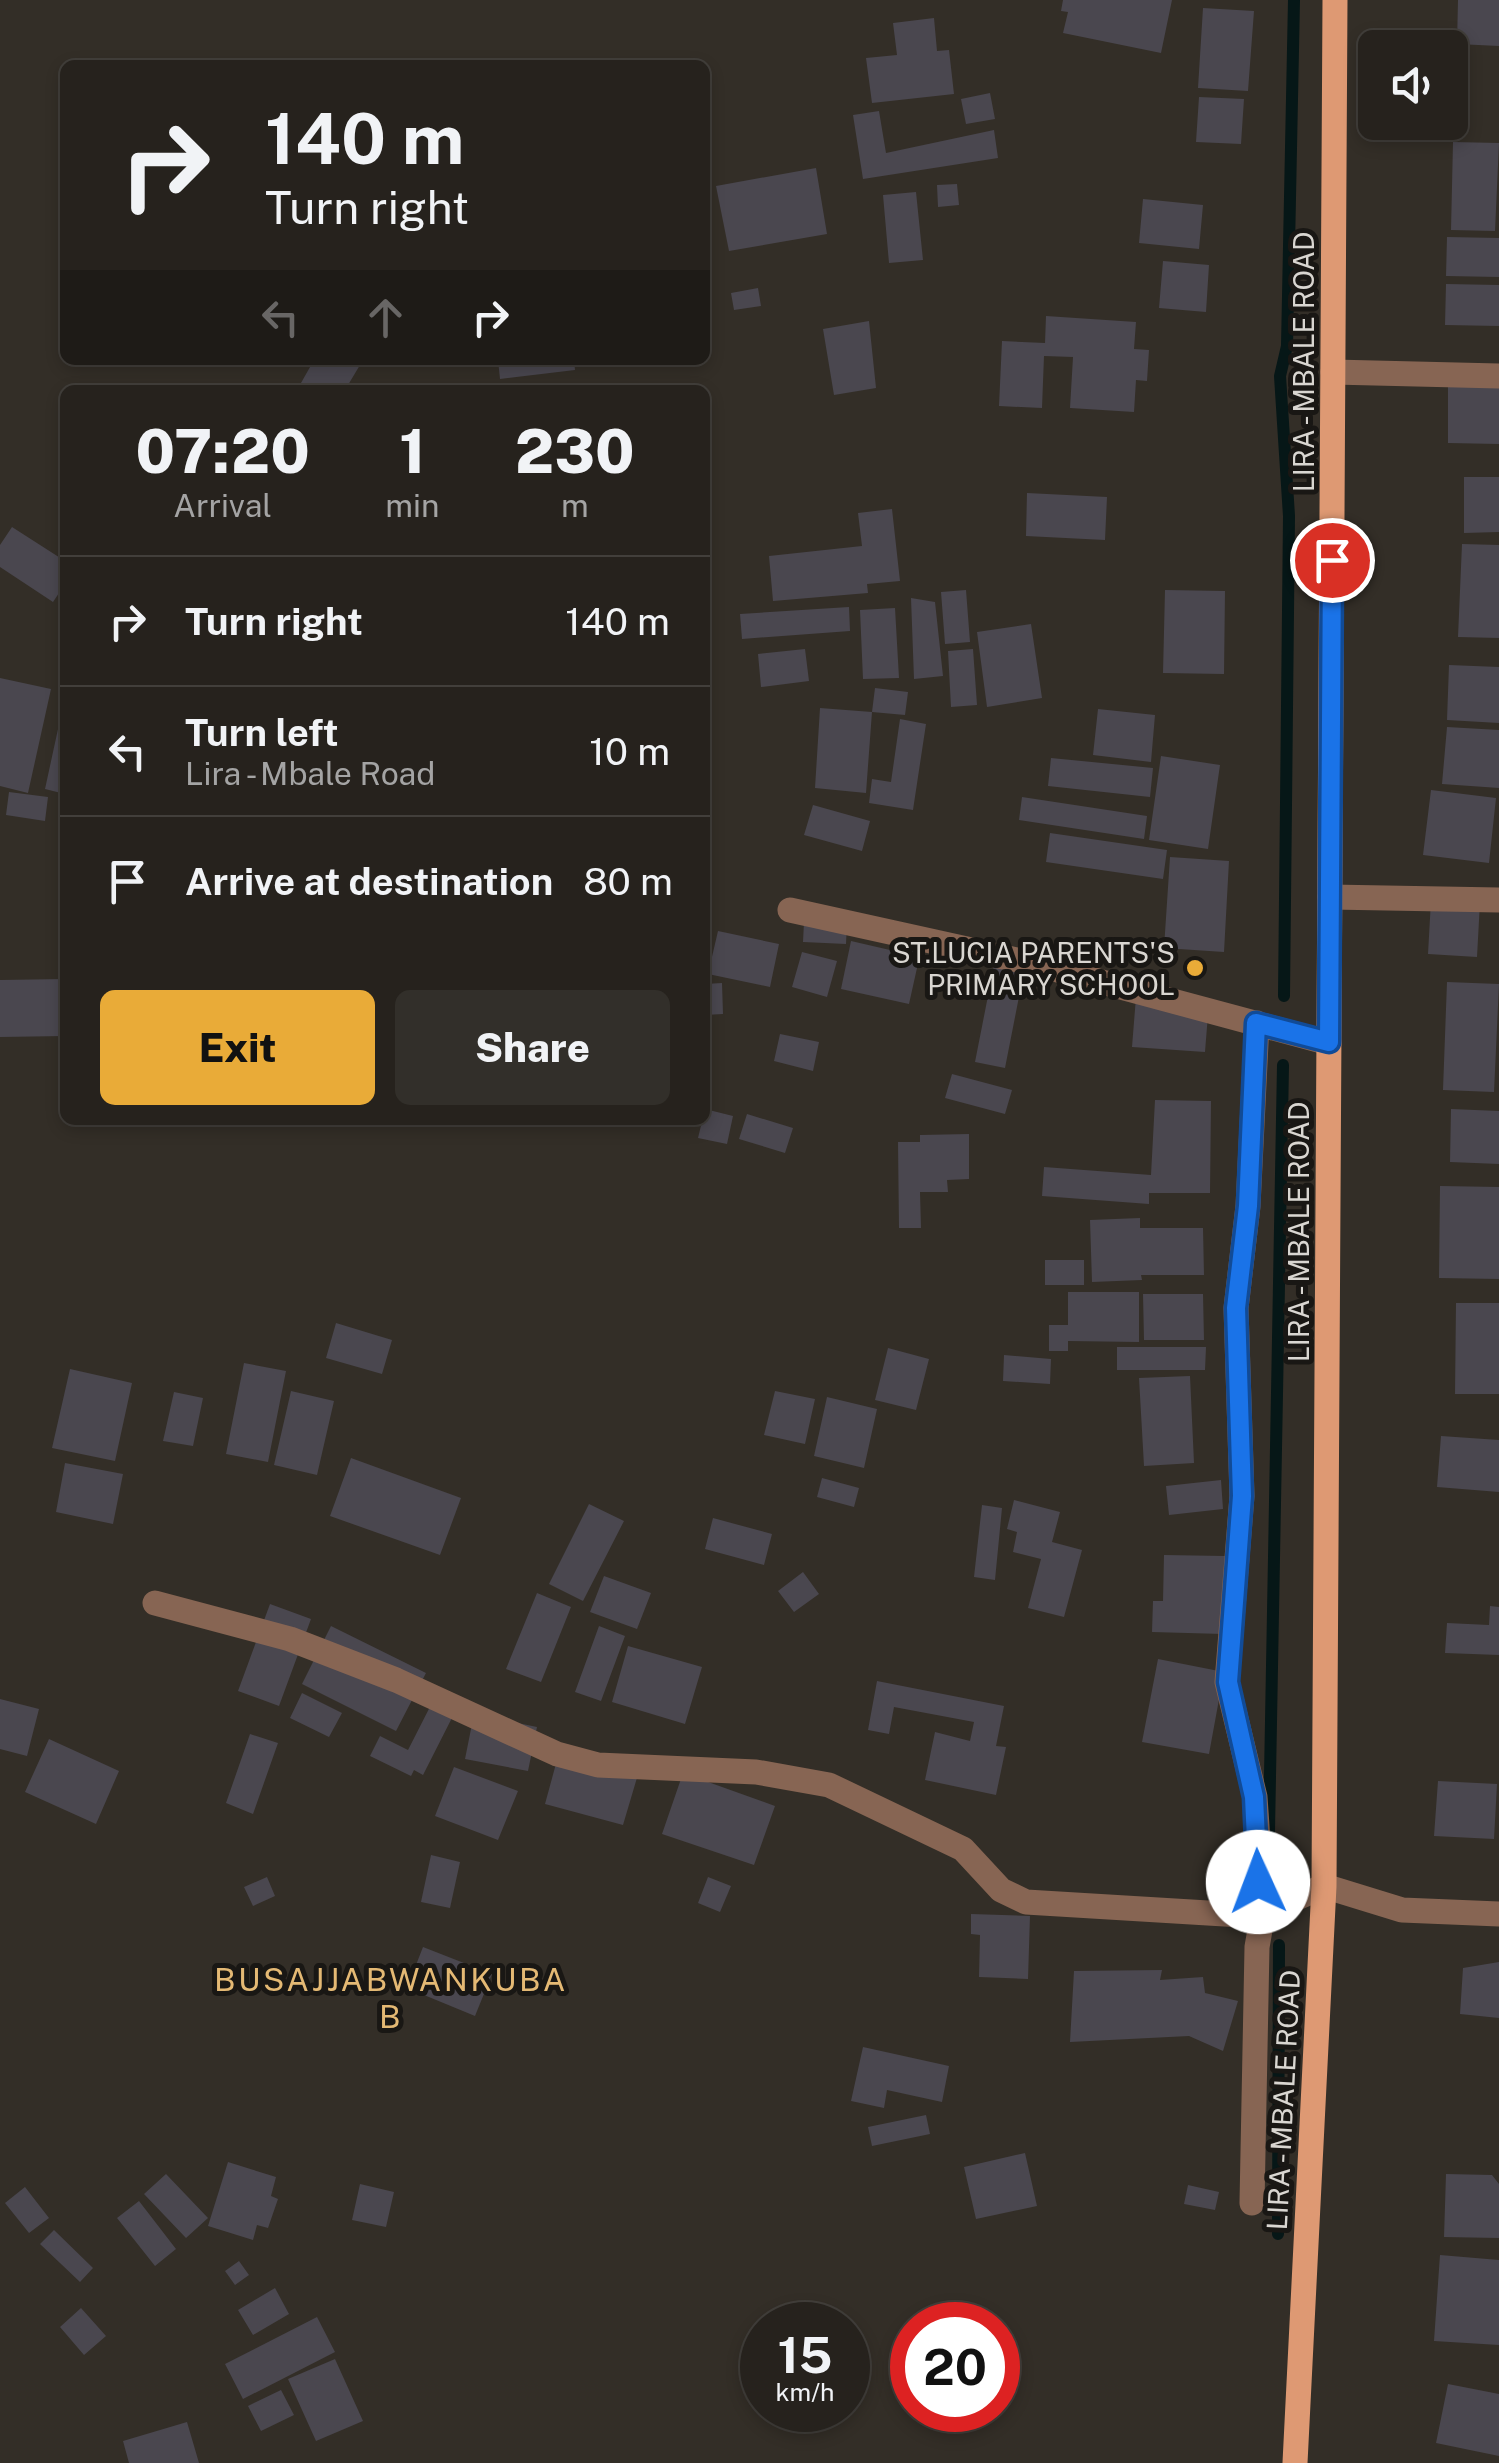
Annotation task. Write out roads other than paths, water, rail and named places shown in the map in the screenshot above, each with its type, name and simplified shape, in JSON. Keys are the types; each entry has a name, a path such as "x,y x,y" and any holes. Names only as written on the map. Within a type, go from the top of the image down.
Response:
{"main road":[{"name":"LIRA - MBALE ROAD","path":"1295,2463 1324,1886 1335,0"}],"street":[{"path":"1333,372 1499,376"},
{"path":"1330,897 1499,900"},
{"path":"790,910 1035,964 1329,1042"},
{"path":"1252,2203 1256,1947 1263,1913 1254,1797 1228,1682 1242,1496 1236,1308 1248,1206 1256,1023"},
{"path":"155,1602 290,1639 396,1680 557,1754 647,1770 756,1772 829,1784 963,1849 1001,1890 1026,1902 1263,1913 1324,1886 1402,1910 1499,1914"}],"waterway":[{"path":"1284,996 1289,516 1280,376 1287,346 1294,0"},
{"path":"1269,1831 1283,1065"},
{"path":"1278,2234 1279,1945"}],"place":[{"name":"ST.LUCIA PARENTS'S PRIMARY SCHOOL","path":"1195,968"}],"district":[{"name":"BUSAJJABWANKUBA B","path":"391,1998"}]}
